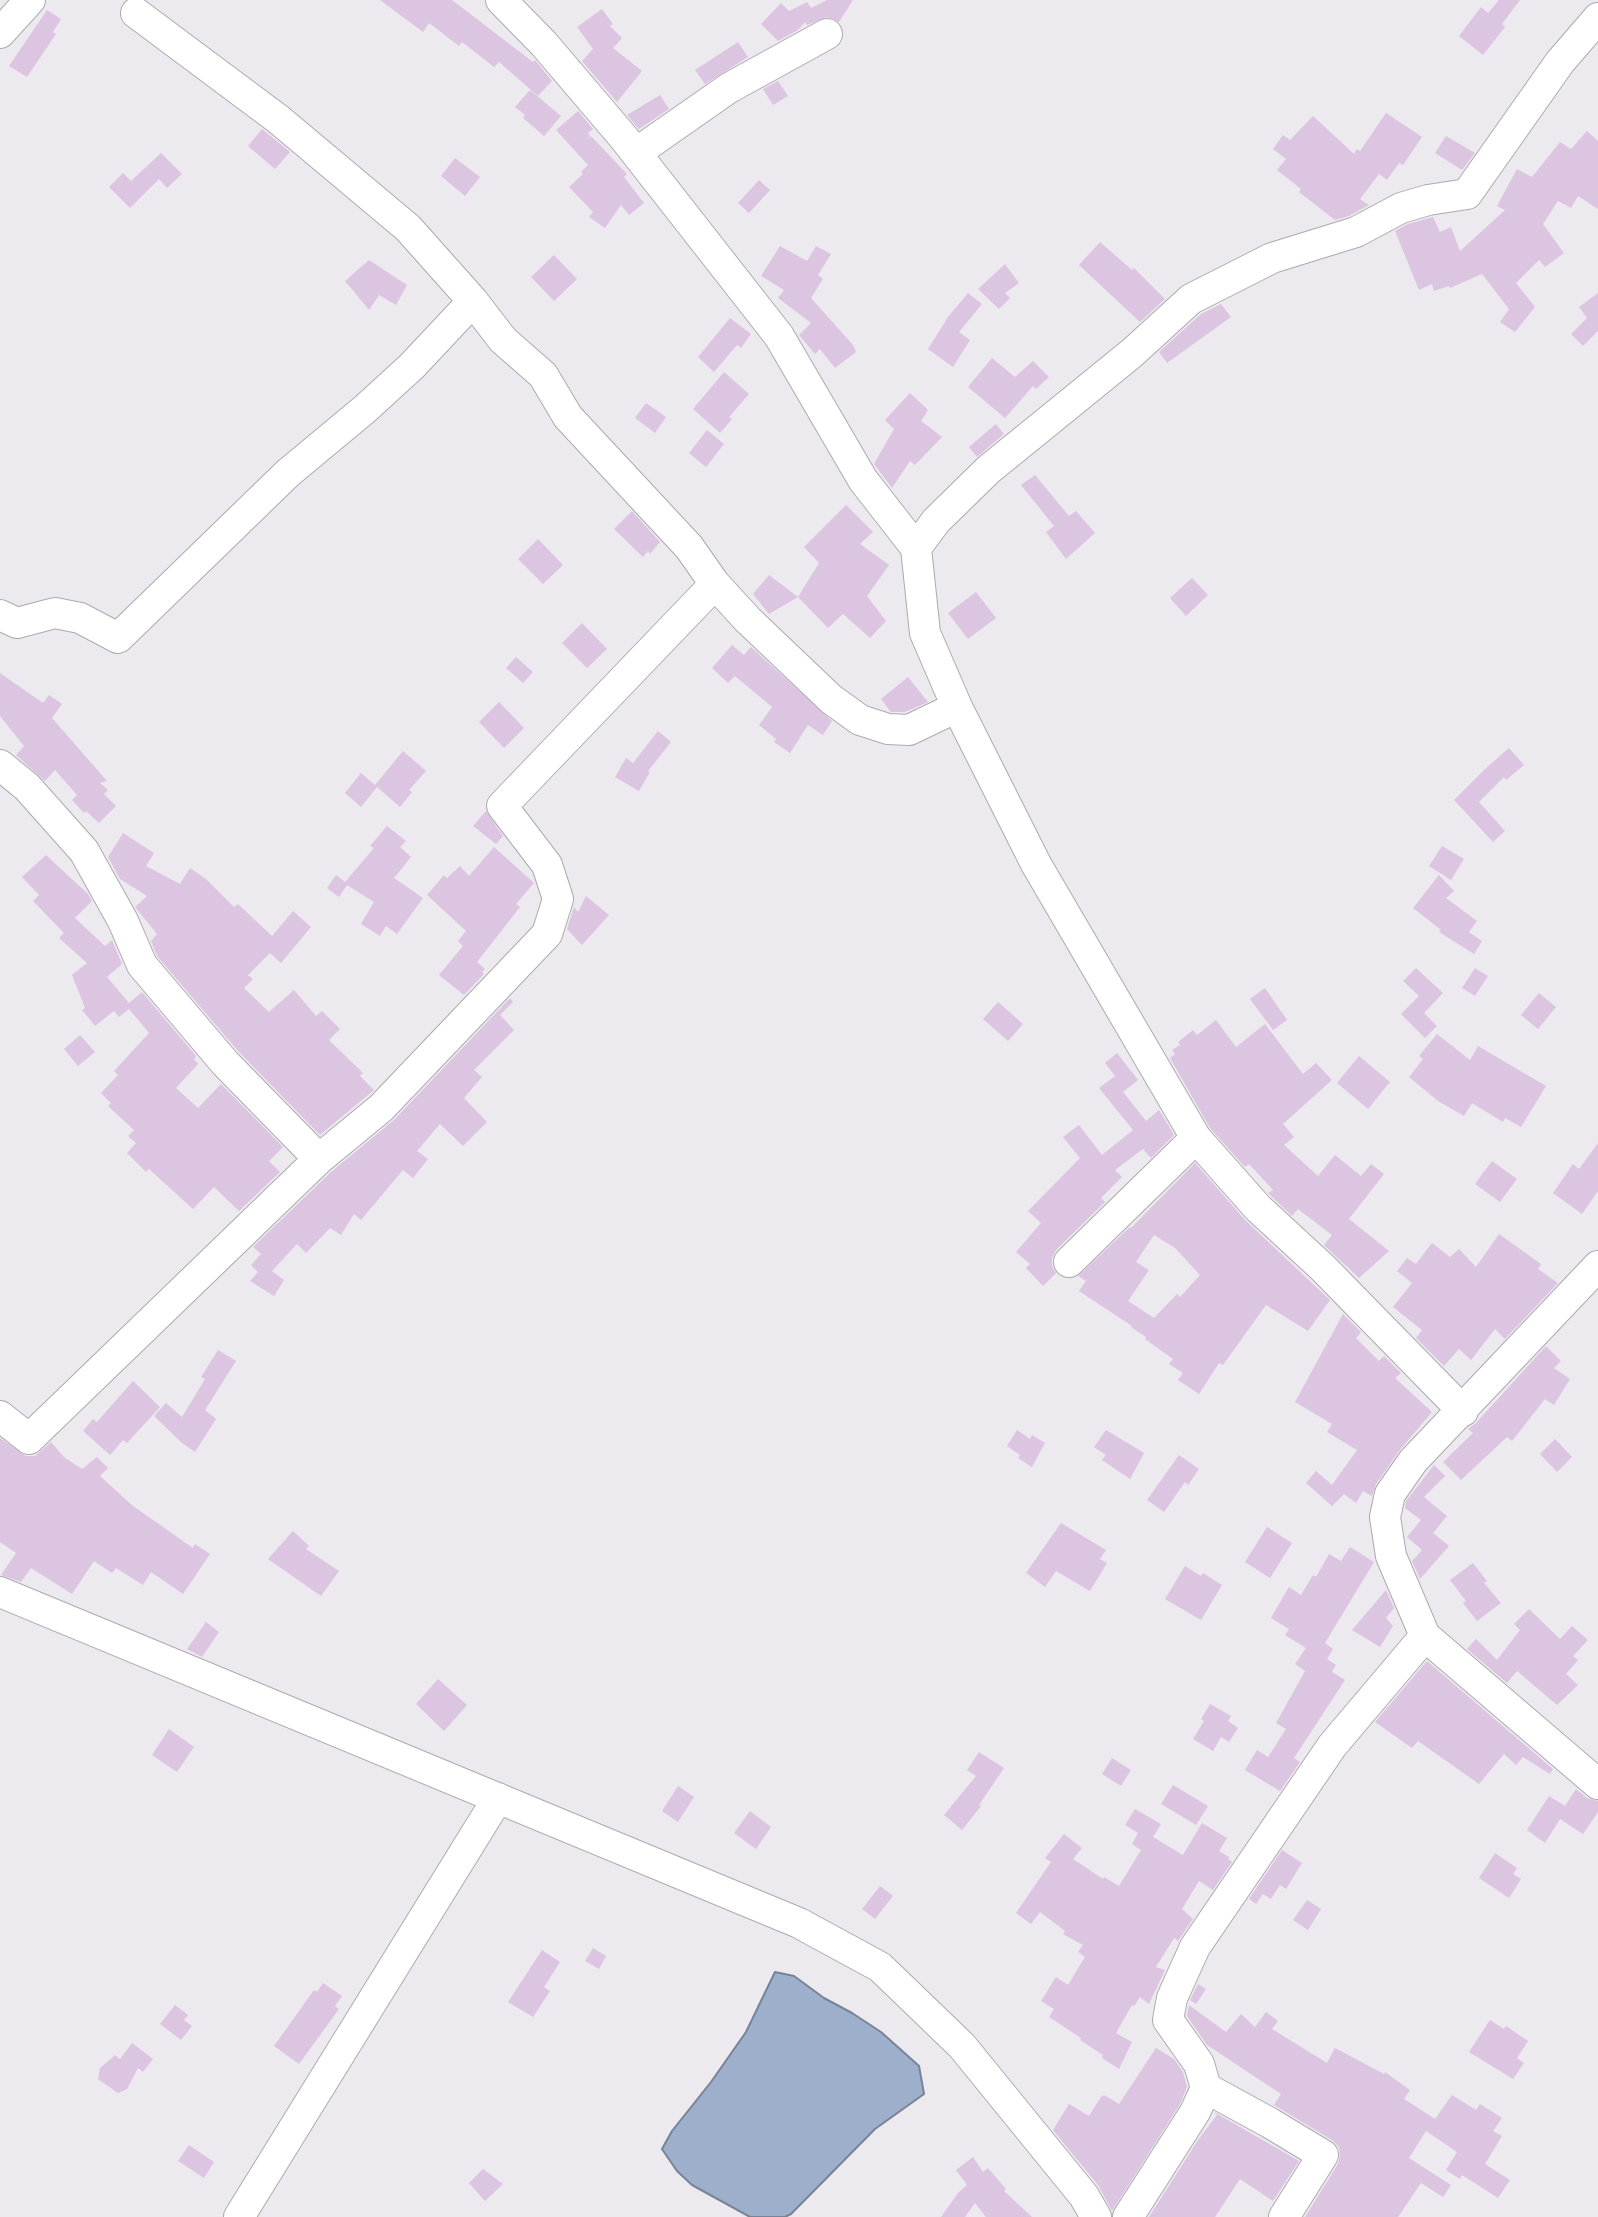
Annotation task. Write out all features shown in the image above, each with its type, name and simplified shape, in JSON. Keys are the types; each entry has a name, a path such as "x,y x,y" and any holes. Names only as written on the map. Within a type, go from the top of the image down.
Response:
{"street":[{"path":"0,33 30,0"},
{"path":"500,0 544,44 636,153 779,336 863,480 916,548 925,634 957,707 1036,864 1196,1138 1258,1208 1323,1268 1463,1411"},
{"path":"136,13 326,157 408,228 473,301 503,340 543,374 568,417 689,547 715,584 748,620 831,699 860,720 888,729 909,730 957,707"},
{"path":"916,548 936,521 988,470 1132,353 1191,299 1272,258 1356,232 1401,208 1428,200 1467,194 1560,62 1598,18"},
{"path":"636,153 729,88 827,34"},
{"path":"0,615 17,623 55,613 79,618 118,638 288,472 365,410 412,366 473,301"},
{"path":"0,1416 29,1439 319,1159 381,1108 547,934 558,900 547,865 502,806 715,584"},
{"path":"0,765 27,787 84,851 123,920 142,965 225,1063 319,1159"},
{"path":"1069,1262 1196,1138"},
{"path":"1598,1266 1413,1461 1390,1494 1385,1517 1391,1556 1425,1636 1598,1784"},
{"path":"0,1592 799,1923 880,1968 962,2046 1084,2196 1097,2217"},
{"path":"1128,2217 1195,2112 1206,2088 1199,2064 1168,2020 1172,1998 1195,1947 1332,1746 1425,1636"},
{"path":"239,2217 498,1798"},
{"path":"1206,2088 1323,2155 1284,2217"}],"water":[{"path":"775,1972 794,1976 824,1998 881,2032 919,2066 924,2094 875,2129 791,2214 785,2217 750,2217 692,2185 677,2171 662,2149 672,2131 746,2032"}],"building":[{"path":"380,0 452,0 533,62 535,60 552,81 538,96 499,62 494,67 462,42 459,46 429,23 423,32"},
{"path":"827,0 853,0 839,22 827,17 807,25 805,22 798,30 778,41 761,24 781,3 789,11 807,2 811,8"},
{"path":"1499,0 1520,0 1502,24 1505,27 1483,55 1459,36 1481,7 1488,13"},
{"path":"602,9 613,24 610,26 622,38 613,48 642,71 617,102 582,61 593,49 577,27"},
{"path":"47,10 61,19 53,32 56,34 27,77 9,66"},
{"path":"738,42 748,57 705,84 695,70"},
{"path":"778,81 788,96 773,105 763,89"},
{"path":"530,90 561,116 544,136 523,118 525,115 515,107"},
{"path":"660,95 669,109 639,129 627,115"},
{"path":"578,111 593,129 588,133 590,135 587,139 591,136 627,174 624,177 644,203 629,215 621,205 605,228 589,217 593,212 569,187 588,165 556,130"},
{"path":"1386,113 1422,137 1403,165 1399,163 1387,180 1379,174 1360,199 1369,205 1349,216 1335,220 1299,192 1301,189 1277,170 1286,159 1273,149 1283,135 1290,140 1313,116 1354,154 1357,149 1360,151"},
{"path":"262,129 290,152 275,169 248,146"},
{"path":"1587,131 1598,141 1598,209 1578,196 1571,208 1558,201 1543,224 1564,253 1545,267 1539,260 1516,283 1535,307 1515,332 1500,322 1509,309 1482,274 1450,288 1449,286 1434,291 1432,284 1419,290 1395,231 1433,217 1440,232 1451,227 1460,251 1505,210 1497,206 1517,169 1532,177 1560,142 1571,149"},
{"path":"1446,136 1475,153 1462,170 1435,153"},
{"path":"161,153 182,174 167,188 159,179 130,208 109,187 123,173 131,181"},
{"path":"455,158 480,177 465,196 441,176"},
{"path":"759,180 770,190 749,213 738,203"},
{"path":"1100,242 1132,270 1134,268 1165,299 1140,322 1079,265"},
{"path":"780,246 807,261 816,246 831,254 818,275 823,279 811,298 853,345 856,352 835,368 820,349 815,354 799,335 811,323 778,298 784,290 761,276"},
{"path":"554,255 577,279 554,301 531,277"},
{"path":"369,260 407,285 396,305 379,295 369,310 345,281"},
{"path":"1005,264 1019,283 1005,293 1010,298 999,309 978,289"},
{"path":"968,293 982,304 959,332 970,340 953,367 928,349 948,317"},
{"path":"1598,293 1598,331 1583,346 1571,334 1587,318 1579,307"},
{"path":"1221,304 1231,317 1167,363 1159,352 1201,314"},
{"path":"730,318 751,334 741,348 737,345 714,372 698,357"},
{"path":"992,358 1015,377 1033,361 1049,377 1036,389 1033,386 1005,418 968,387"},
{"path":"724,372 749,394 729,417 732,419 720,433 693,409"},
{"path":"910,393 928,410 921,421 942,437 915,465 910,461 892,488 874,464 894,429 885,420"},
{"path":"646,403 666,417 655,433 635,418"},
{"path":"996,424 1004,434 977,457 969,447"},
{"path":"707,430 724,444 706,467 689,453"},
{"path":"1035,475 1069,516 1076,511 1095,533 1066,559 1046,532 1054,526 1021,485"},
{"path":"846,505 873,532 860,544 889,565 867,596 886,621 870,638 843,614 828,628 798,597 819,563 804,547"},
{"path":"632,511 660,542 650,554 648,551 643,557 614,529"},
{"path":"538,539 563,565 543,584 518,559"},
{"path":"769,575 798,597 769,614 753,594"},
{"path":"1192,578 1208,595 1186,616 1170,598"},
{"path":"976,592 996,618 968,639 948,613"},
{"path":"582,623 607,649 587,668 562,643"},
{"path":"732,645 744,655 751,647 832,721 823,735 808,725 790,753 774,742 776,739 759,725 772,707 735,676 728,683 712,668"},
{"path":"516,657 533,672 523,683 506,668"},
{"path":"0,673 43,703 49,695 62,704 52,718 107,781 100,783 108,790 104,794 116,806 99,823 86,811 84,813 72,800 77,795 55,770 45,781 16,755 24,746 0,716"},
{"path":"908,677 928,702 905,712 891,712 881,699"},
{"path":"499,702 524,728 504,748 479,722"},
{"path":"658,731 671,742 648,771 650,772 639,791 615,777 626,758 633,763"},
{"path":"1509,748 1524,765 1506,780 1504,777 1479,802 1505,831 1493,842 1454,800"},
{"path":"403,751 426,771 409,790 412,792 400,807 377,787 361,807 345,793 361,773 375,785"},
{"path":"486,811 503,836 496,844 473,826"},
{"path":"387,826 406,841 400,847 411,857 394,878 423,898 397,934 386,926 380,936 361,924 374,902 347,885 339,897 327,888 336,875 345,882 374,848 370,846"},
{"path":"123,833 154,853 146,866 180,884 190,868 206,879 234,907 238,904 272,936 293,911 311,927 281,963 270,953 248,975 253,979 244,988 269,1012 294,990 316,1016 322,1011 340,1029 329,1040 363,1073 360,1076 374,1090 320,1135 238,1051 157,956 151,941 157,934 135,907 147,896 120,879 108,857"},
{"path":"1442,846 1464,859 1451,880 1429,866"},
{"path":"494,847 534,883 516,904 520,907 477,962 485,969 482,972 484,974 464,995 439,975 463,946 458,941 466,931 427,895 444,875 447,878 460,866 469,876"},
{"path":"46,855 88,894 92,901 75,918 105,946 112,940 122,964 107,977 129,1003 142,992 196,1056 194,1059 198,1064 176,1088 198,1108 221,1084 283,1147 269,1161 280,1172 239,1211 214,1187 193,1209 149,1169 146,1172 127,1153 136,1143 128,1136 134,1130 108,1106 111,1103 101,1093 118,1075 114,1071 149,1033 129,1009 119,1017 114,1011 95,1026 82,1010 85,1008 72,975 87,963 59,938 64,933 33,901 39,895 22,877"},
{"path":"1439,875 1454,891 1446,898 1477,921 1469,932 1482,941 1474,954 1439,932 1441,930 1413,908"},
{"path":"586,896 609,915 582,945 567,929 574,907 578,912"},
{"path":"1416,968 1443,993 1424,1013 1437,1026 1425,1038 1401,1014 1419,996 1403,981"},
{"path":"1475,968 1488,976 1475,996 1462,988"},
{"path":"1265,988 1287,1020 1273,1030 1250,999"},
{"path":"1539,993 1556,1007 1538,1029 1521,1015"},
{"path":"510,998 513,1002 500,1015 514,1030 474,1070 482,1077 464,1098 487,1122 463,1146 440,1124 417,1151 428,1159 413,1178 403,1170 361,1220 354,1214 341,1235 330,1228 306,1253 297,1244 272,1271 284,1280 274,1296 250,1281 258,1272 251,1265 261,1254 253,1247 331,1172 394,1120"},
{"path":"998,1002 1023,1024 1008,1041 983,1019"},
{"path":"1216,1020 1236,1047 1265,1024 1303,1074 1316,1063 1332,1080 1283,1124 1294,1137 1284,1145 1318,1176 1335,1155 1361,1176 1371,1164 1384,1174 1349,1219 1389,1251 1359,1278 1324,1245 1332,1235 1298,1209 1292,1216 1268,1193 1273,1190 1249,1164 1245,1167 1210,1128 1170,1058 1175,1054 1172,1050 1180,1045 1178,1042 1193,1030 1197,1035"},
{"path":"1437,1034 1470,1060 1478,1046 1546,1086 1521,1127 1505,1118 1503,1122 1472,1103 1464,1116 1438,1101 1409,1077 1423,1059 1419,1056"},
{"path":"80,1035 95,1052 78,1066 64,1049"},
{"path":"1117,1053 1138,1080 1123,1092 1146,1121 1159,1110 1174,1135 1151,1158 1143,1149 1115,1170 1122,1177 1101,1198 1105,1202 1056,1250 1052,1266 1056,1273 1043,1286 1026,1268 1030,1264 1016,1252 1041,1223 1028,1211 1080,1158 1063,1137 1079,1125 1102,1155 1133,1130 1099,1088 1115,1076 1105,1063"},
{"path":"1359,1056 1390,1082 1368,1109 1337,1083"},
{"path":"1598,1143 1598,1191 1582,1214 1553,1193 1573,1164 1579,1169"},
{"path":"1492,1161 1517,1179 1500,1202 1475,1184"},
{"path":"1195,1163 1246,1221 1330,1300 1308,1331 1266,1305 1223,1365 1219,1363 1199,1394 1178,1380 1183,1373 1169,1364 1173,1359 1132,1326 1079,1291 1086,1281 1078,1276 1131,1228","holes":["1154,1235 1175,1248 1200,1275 1180,1297 1177,1294 1154,1318 1128,1301 1149,1270 1136,1262"]},
{"path":"1499,1234 1541,1264 1538,1269 1558,1283 1505,1339 1495,1329 1471,1360 1459,1349 1444,1366 1416,1338 1422,1330 1393,1307 1412,1283 1397,1271 1407,1258 1416,1264 1432,1243 1450,1257 1459,1249 1476,1267"},
{"path":"1343,1314 1361,1332 1356,1338 1379,1361 1384,1356 1401,1373 1395,1378 1432,1412 1399,1451 1376,1484 1372,1496 1363,1491 1356,1503 1344,1494 1332,1506 1306,1483 1316,1471 1332,1485 1357,1450 1327,1432 1332,1424 1295,1402"},
{"path":"1546,1346 1561,1361 1554,1368 1570,1379 1554,1405 1545,1399 1512,1441 1507,1437 1461,1480 1443,1462 1473,1433 1468,1429"},
{"path":"218,1350 236,1361 205,1410 216,1419 195,1452 154,1416 166,1403 182,1417 205,1379 201,1377"},
{"path":"133,1381 160,1407 127,1443 123,1440 110,1455 83,1431 93,1419 97,1422"},
{"path":"1017,1430 1030,1439 1032,1435 1045,1443 1032,1467 1018,1458 1020,1455 1007,1446"},
{"path":"1106,1430 1144,1453 1130,1479 1102,1460 1106,1455 1094,1447"},
{"path":"0,1438 26,1456 35,1456 51,1442 64,1457 82,1469 97,1457 108,1468 100,1476 133,1506 193,1548 195,1544 210,1554 183,1594 151,1572 143,1585 116,1568 112,1573 94,1561 72,1594 31,1568 21,1582 1,1575 16,1553 0,1542"},
{"path":"1555,1439 1572,1457 1557,1472 1540,1454"},
{"path":"1179,1455 1199,1469 1188,1485 1185,1482 1164,1512 1147,1500"},
{"path":"1434,1465 1445,1476 1424,1497 1447,1516 1433,1533 1449,1546 1420,1579 1412,1561 1422,1550 1407,1537 1421,1520 1405,1508 1406,1501"},
{"path":"1061,1523 1106,1550 1100,1559 1107,1563 1090,1591 1056,1571 1045,1587 1026,1573"},
{"path":"1267,1527 1292,1543 1270,1578 1245,1562"},
{"path":"293,1531 309,1546 306,1549 339,1571 321,1596 268,1559"},
{"path":"1350,1547 1374,1562 1325,1643 1333,1649 1327,1659 1336,1665 1332,1672 1345,1680 1294,1758 1300,1762 1280,1791 1245,1770 1257,1750 1268,1757 1286,1729 1276,1723 1305,1671 1295,1664 1306,1648 1285,1635 1289,1629 1271,1618 1289,1587 1301,1595 1313,1575 1316,1577 1329,1554 1341,1561"},
{"path":"1473,1563 1487,1581 1484,1583 1501,1603 1477,1621 1450,1580"},
{"path":"1185,1566 1222,1585 1201,1620 1165,1599"},
{"path":"1386,1590 1394,1608 1386,1618 1393,1626 1380,1647 1352,1630"},
{"path":"1529,1609 1560,1639 1572,1626 1588,1640 1573,1656 1578,1660 1566,1674 1578,1685 1557,1705 1517,1671 1507,1683 1467,1649 1476,1639 1497,1660 1520,1630 1514,1624"},
{"path":"206,1622 219,1632 202,1657 187,1649"},
{"path":"1427,1661 1553,1769 1550,1774 1523,1757 1516,1765 1504,1754 1479,1784 1418,1741 1412,1748 1375,1722"},
{"path":"438,1679 467,1705 444,1731 416,1704"},
{"path":"1210,1704 1231,1716 1228,1721 1238,1728 1229,1742 1221,1737 1213,1751 1193,1739"},
{"path":"169,1729 194,1747 177,1772 152,1755"},
{"path":"979,1752 1004,1768 979,1805 981,1806 962,1830 944,1815 976,1776 967,1770"},
{"path":"1112,1758 1131,1770 1121,1786 1102,1774"},
{"path":"1173,1785 1208,1806 1196,1825 1161,1804"},
{"path":"678,1786 694,1797 678,1822 662,1811"},
{"path":"1576,1789 1587,1798 1598,1801 1598,1812 1583,1834 1560,1819 1545,1843 1527,1830 1549,1796 1565,1806"},
{"path":"1135,1809 1161,1824 1153,1837 1183,1855 1202,1823 1227,1838 1219,1851 1232,1862 1213,1890 1199,1881 1182,1909 1193,1919 1178,1941 1174,1938 1156,1967 1165,1970 1149,2004 1140,1997 1134,2006 1132,2005 1116,2033 1132,2042 1119,2069 1102,2058 1103,2055 1080,2040 1081,2038 1049,2017 1054,2009 1041,2001 1056,1977 1068,1985 1085,1957 1078,1952 1083,1945 1063,1934 1065,1931 1040,1912 1031,1924 1016,1913 1051,1862 1045,1858 1064,1834 1082,1848 1073,1859 1119,1886 1141,1850 1132,1844 1138,1833 1125,1825"},
{"path":"750,1811 771,1827 756,1849 734,1833"},
{"path":"1282,1850 1302,1863 1286,1889 1280,1885 1271,1899 1263,1894 1256,1904 1249,1899"},
{"path":"1495,1853 1517,1868 1513,1874 1521,1879 1509,1898 1479,1878"},
{"path":"880,1886 893,1896 875,1919 862,1909"},
{"path":"1307,1900 1321,1909 1308,1930 1293,1920"},
{"path":"593,1948 606,1956 599,1969 585,1961"},
{"path":"542,1950 560,1962 544,1987 550,1991 533,2017 508,2002"},
{"path":"323,1983 342,1996 335,2006 339,2009 299,2064 274,2046 314,1990 317,1992"},
{"path":"1198,1984 1206,1989 1196,2004 1190,2000"},
{"path":"175,2005 188,2015 184,2020 192,2026 181,2040 160,2024"},
{"path":"1189,2005 1226,2032 1241,2014 1255,2027 1266,2012 1278,2021 1272,2029 1327,2063 1335,2048 1384,2074 1385,2072 1410,2090 1404,2099 1435,2119 1452,2095 1476,2110 1480,2104 1502,2118 1493,2131 1502,2136 1485,2164 1510,2180 1498,2198 1462,2175 1460,2179 1446,2170 1457,2152 1426,2131 1409,2158 1451,2185 1443,2197 1421,2183 1398,2217 1305,2217 1338,2164 1339,2147 1274,2105 1281,2094 1207,2045 1187,2016"},
{"path":"1490,2020 1504,2029 1506,2026 1528,2041 1517,2058 1524,2063 1513,2079 1469,2052"},
{"path":"132,2043 153,2059 143,2072 138,2068 127,2089 118,2093 98,2079 100,2068 115,2055 120,2059"},
{"path":"1156,2048 1174,2059 1183,2072 1187,2087 1180,2104 1112,2211 1098,2185 1053,2130 1069,2104 1089,2116 1104,2095 1119,2104"},
{"path":"1214,2112 1299,2161 1273,2201 1240,2179 1215,2217 1149,2217 1217,2115"},
{"path":"189,2145 214,2162 204,2178 178,2161"},
{"path":"973,2157 983,2172 988,2168 1006,2189 1004,2191 1032,2217 986,2217 975,2203 965,2217 941,2217 967,2185 956,2170"},
{"path":"483,2169 503,2184 485,2201 469,2183"}]}
